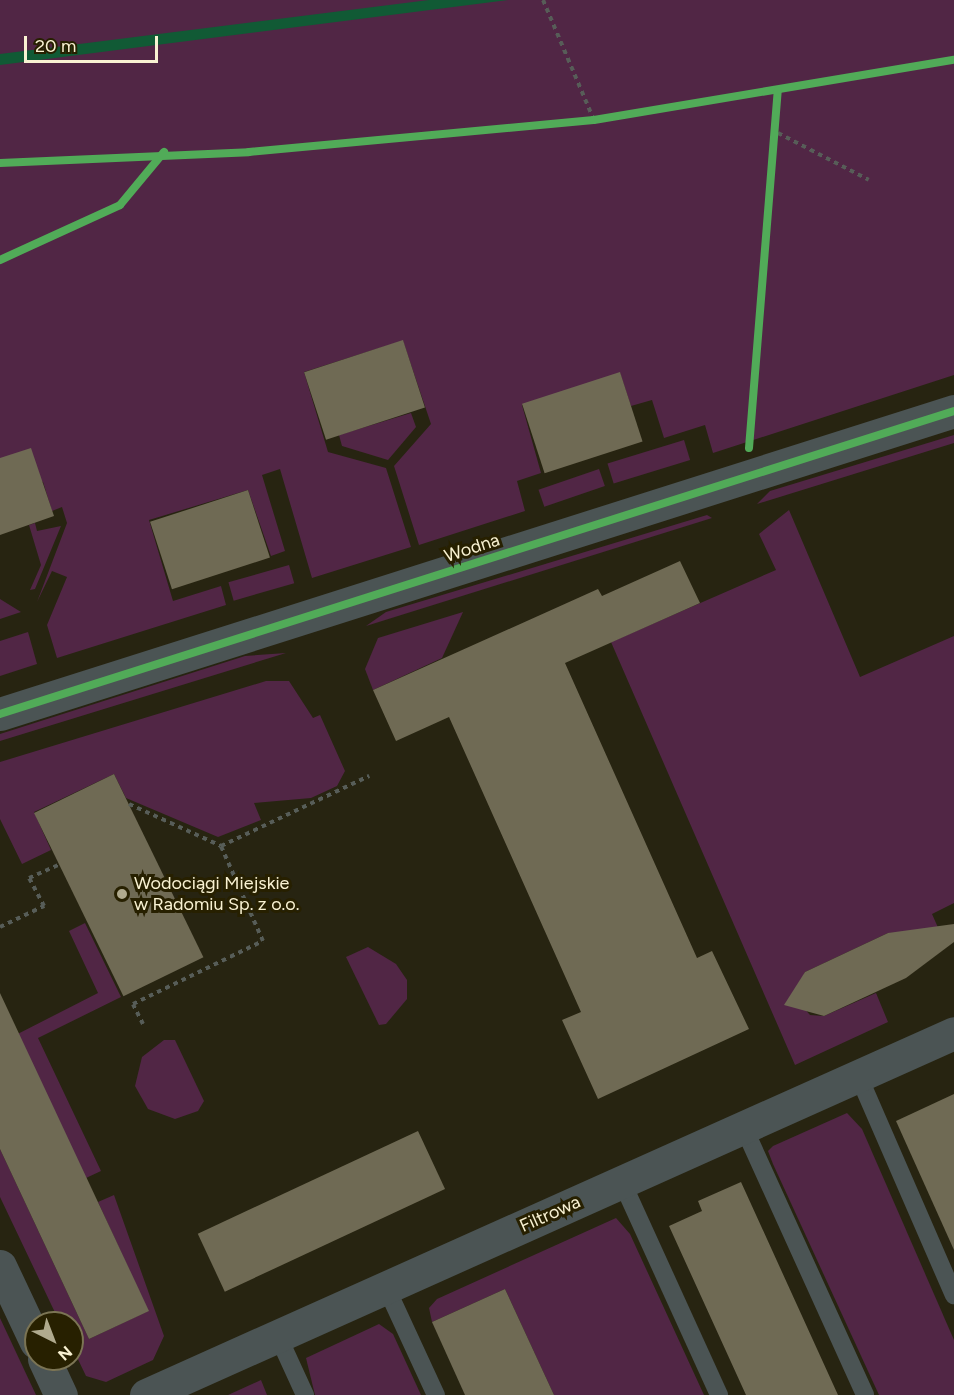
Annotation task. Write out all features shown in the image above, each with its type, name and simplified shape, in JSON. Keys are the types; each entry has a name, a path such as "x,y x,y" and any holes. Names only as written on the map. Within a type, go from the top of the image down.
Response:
{"street":[{"name":"Wodna","path":"0,714 954,411"},
{"name":"Filtrowa","path":"146,1395 954,1033"},
{"path":"0,1266 24,1317"},
{"path":"50,1371 62,1395"}],"lane":[{"path":"859,1077 954,1295"},
{"path":"744,1128 865,1395"},
{"path":"622,1182 719,1395"},
{"path":"387,1287 436,1395"},
{"path":"278,1336 305,1395"}],"path":[{"path":"543,0 594,120"},
{"path":"778,133 868,180"},
{"path":"221,846 369,776"},
{"path":"129,804 221,846 263,941 133,1004 143,1024"},
{"path":"0,927 44,906 29,878 58,865"}],"shaded area":[{"path":"0,0 954,0 954,375 713,453 705,425 664,438 652,400 631,406 620,373 522,405 541,473 517,481 525,511 419,545 394,466 431,424 403,341 373,350 304,372 328,452 386,468 411,547 312,578 280,469 262,475 285,551 271,556 248,490 149,520 173,601 221,586 226,605 57,658 47,625 67,577 52,571 37,602 67,523 62,507 52,511 43,482 0,458"},
{"path":"429,0 508,0 0,65 0,54"},
{"path":"411,413 416,427 388,460 342,446 339,435"},
{"path":"954,435 954,443 757,504 770,491"},
{"path":"684,440 690,460 614,483 607,463"},
{"path":"599,469 605,486 544,507 538,490"},
{"path":"789,510 860,677 954,636 954,903 932,914 940,932 888,933 805,972 794,997 810,1015 824,1016 876,993 888,1022 795,1065 611,642 776,570 759,534"},
{"path":"707,515 712,518 366,626 386,612"},
{"path":"35,523 37,531 61,526 35,589 30,590 41,565 29,525"},
{"path":"289,565 294,583 234,601 228,582"},
{"path":"0,599 21,612 0,619"},
{"path":"463,612 442,658 373,690 365,669 378,638"},
{"path":"28,632 37,664 0,676 0,641"},
{"path":"286,653 0,741 0,734 245,656"},
{"path":"266,681 289,681 313,718 320,715 345,771 337,786 311,798 254,803 261,820 218,837 126,798 114,774 34,812 51,850 22,864 0,819 0,762"},
{"path":"85,923 121,997 38,1038 101,1171 86,1178 0,1043 98,993 69,931"},
{"path":"368,947 396,964 407,980 407,999 386,1024 379,1025 346,957"},
{"path":"164,1040 175,1040 204,1101 198,1111 175,1119 148,1109 135,1086 142,1057"},
{"path":"847,1113 862,1129 954,1340 954,1395 879,1395 768,1151 773,1146"},
{"path":"0,1149 76,1311 54,1311 0,1197"},
{"path":"114,1195 164,1336 153,1360 106,1382 86,1376 84,1371 84,1328 89,1339 148,1311 98,1202"},
{"path":"616,1218 630,1234 704,1395 554,1395 505,1289 432,1322 429,1308 437,1299"},
{"path":"0,1318 36,1395 0,1395"},
{"path":"379,1324 393,1334 421,1395 315,1395 306,1358"},
{"path":"261,1380 267,1395 228,1395"}],"building":[{"path":"403,340 425,408 326,440 304,372"},
{"path":"620,372 643,441 545,473 522,404"},
{"path":"31,448 54,516 0,535 0,458"},
{"path":"248,490 270,558 172,589 150,522"},
{"path":"680,561 700,603 565,663 697,958 712,951 749,1029 598,1099 562,1020 581,1012 449,717 396,741 373,690 598,589 602,596"},
{"name":"Wodociągi Miejskie w Radomiu Sp. z o.o.","path":"114,774 203,957 123,996 34,813"},
{"path":"954,924 954,942 906,978 824,1016 784,1005 805,972 888,933"},
{"path":"0,993 149,1311 89,1339 84,1328 84,1311 76,1311 0,1149"},
{"path":"954,1094 954,1250 896,1121"},
{"path":"418,1131 445,1189 225,1292 198,1234"},
{"path":"741,1182 838,1395 746,1395 669,1226 702,1211 698,1201"},
{"path":"505,1289 554,1395 465,1395 432,1322"}],"cycle path":[{"path":"0,163 249,152 594,120 954,60"},
{"path":"749,448 778,91"},
{"path":"0,260 120,205 164,152"},
{"path":"0,714 954,411"}],"place":[{"name":"Wodociągi Miejskie w Radomiu Sp. z o.o.","path":"122,894"}]}
